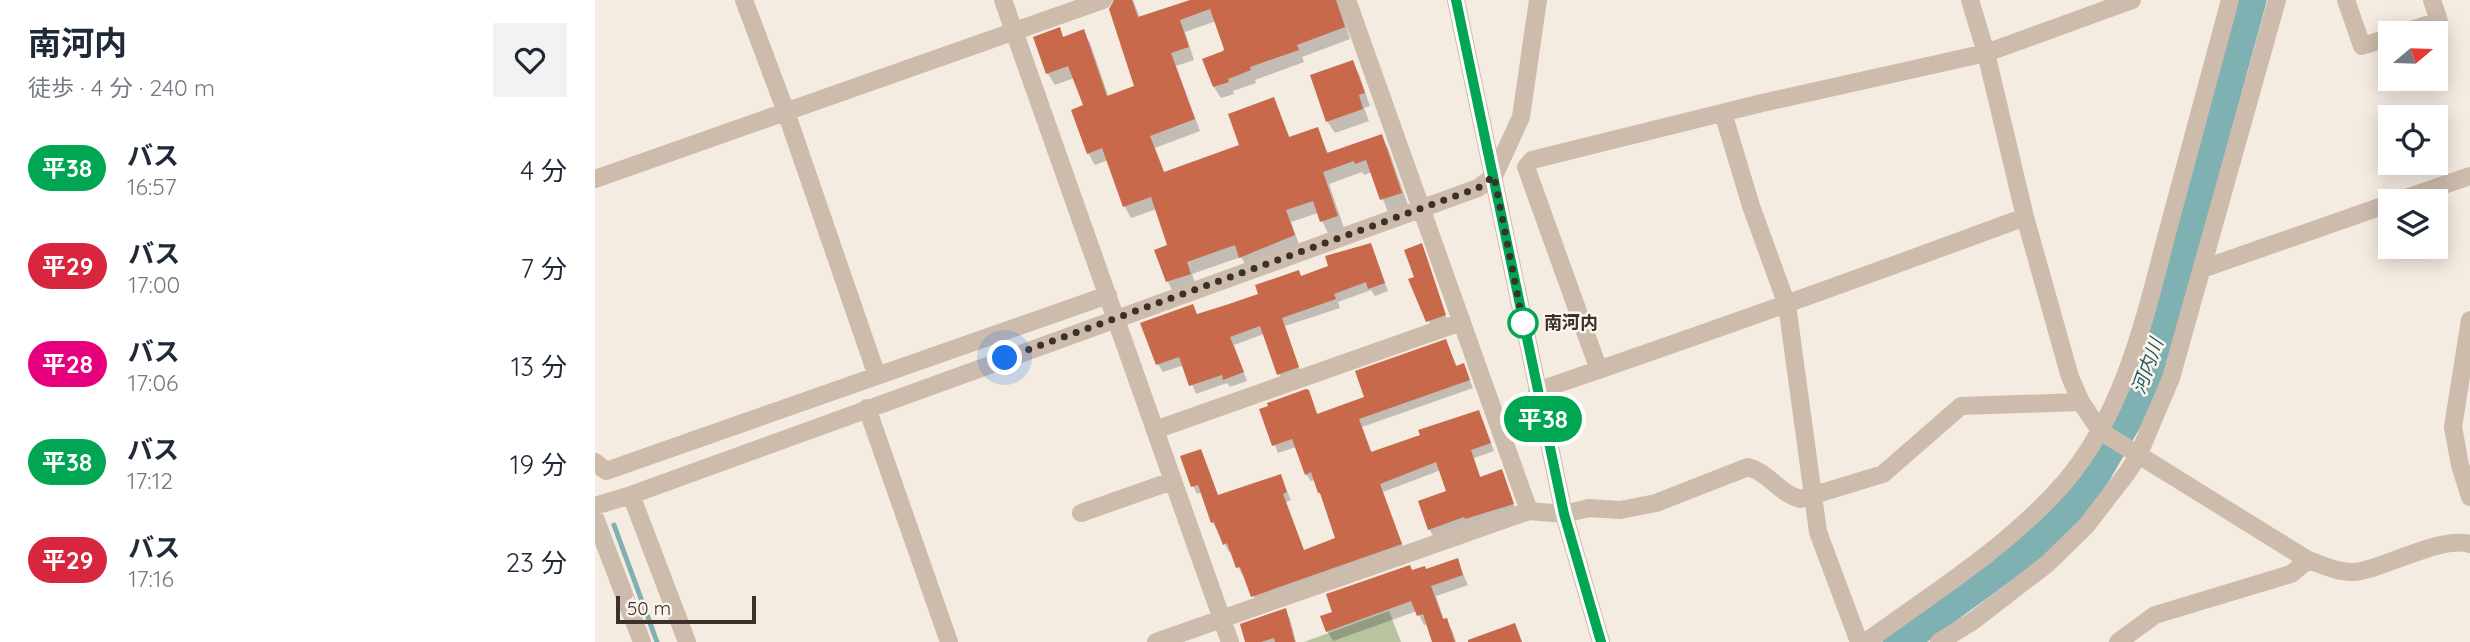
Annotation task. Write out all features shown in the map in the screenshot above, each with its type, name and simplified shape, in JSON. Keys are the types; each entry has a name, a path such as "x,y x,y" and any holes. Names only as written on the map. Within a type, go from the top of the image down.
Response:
{"street":[{"path":"744,0 786,112 877,376"},
{"path":"1003,0 1230,642"},
{"path":"595,178 1103,0"},
{"path":"1347,0 1529,511"},
{"path":"1456,0 1564,514 1601,642"},
{"path":"595,506 1478,188 1494,176 1521,117 1538,0"},
{"path":"1970,0 1986,53 2025,217 2070,377 2081,402 2103,433 2308,560 2338,571 2359,572 2451,542 2470,544"},
{"path":"1599,370 1526,167 1532,160 1986,53 2132,0"},
{"path":"1866,642 2033,517 2103,433 2144,319 2230,0"},
{"path":"1939,642 1973,621 2047,564 2086,526 2122,481 2171,378 2277,0"},
{"path":"2346,0 2362,46 2378,41"},
{"path":"2432,0 2439,21"},
{"path":"1723,113 1751,206 1787,305 1811,497 1818,532 1859,642"},
{"path":"2432,189 2470,176"},
{"path":"2201,269 2378,208"},
{"path":"1537,391 1787,305 2025,217"},
{"path":"595,462 606,471 1108,295"},
{"path":"2470,320 2453,427 2460,465 2470,496"},
{"path":"1155,430 1461,322"},
{"path":"1156,642 1529,511 1564,514 1589,508 1620,510 1656,503 1748,467 1762,471 1788,496 1801,499 1883,474 1961,407 2081,402"},
{"path":"867,408 949,642"},
{"path":"2453,427 2470,415"},
{"path":"1081,513 1172,481"},
{"path":"631,495 687,642"},
{"path":"595,518 642,642"},
{"path":"595,563 608,549"},
{"path":"2119,642 2155,615 2291,574 2308,560"}],"green space":[{"path":"1389,611 1401,642 1304,642"}],"building":[{"path":"1114,0 1132,0 1138,17 1190,0 1336,0 1345,27 1297,45 1299,50 1250,67 1251,70 1228,79 1229,82 1213,87 1202,59 1224,49 1210,9 1180,20 1189,47 1171,53 1195,119 1150,136 1164,172 1239,145 1228,114 1274,97 1289,137 1318,127 1327,153 1382,134 1402,193 1380,200 1366,160 1355,164 1354,161 1323,172 1338,216 1320,222 1313,201 1286,210 1295,235 1239,258 1235,245 1187,262 1191,274 1166,282 1154,250 1167,245 1151,197 1123,207 1102,148 1087,154 1071,110 1083,105 1068,66 1046,74 1033,37 1060,27 1063,37 1084,29 1107,96 1134,86 1109,9"},
{"path":"1353,60 1365,93 1359,95 1363,109 1326,122 1310,75"},
{"path":"1371,243 1385,283 1368,289 1366,282 1334,294 1336,299 1282,318 1299,367 1277,375 1260,326 1230,337 1244,372 1223,380 1222,375 1189,386 1179,357 1156,365 1140,323 1193,304 1197,314 1258,294 1255,285 1299,270 1301,276 1328,266 1325,256"},
{"path":"1422,243 1446,315 1426,322 1408,279 1414,277 1404,250"},
{"path":"1446,339 1456,366 1464,363 1470,380 1359,419 1371,452 1420,435 1418,430 1479,410 1491,443 1471,450 1480,477 1502,469 1514,504 1428,530 1418,501 1446,491 1436,462 1380,484 1402,544 1251,597 1240,567 1236,568 1227,543 1223,545 1214,522 1211,523 1198,485 1191,487 1180,456 1201,449 1218,495 1281,474 1287,492 1283,494 1304,550 1335,538 1311,472 1305,475 1292,439 1272,446 1259,409 1268,406 1267,403 1306,389 1309,390 1317,414 1364,397 1355,371"},
{"path":"1458,558 1463,575 1431,586 1443,619 1447,618 1455,642 1432,642 1423,614 1417,616 1411,601 1326,632 1320,616 1332,612 1326,594 1410,565 1412,570 1425,566 1426,569"},
{"path":"1286,608 1295,642 1275,642 1274,638 1261,642 1245,642 1240,624"},
{"path":"1515,623 1522,642 1468,642 1468,640"}],"waterway":[{"name":"河内川","path":"1899,642 2050,532 2077,499 2125,421 2149,368 2250,0"},
{"path":"614,525 657,642"}],"bus line":[{"name":"平38","path":"1456,0 1564,514 1601,642"}],"place":[{"name":"南河内","path":"1523,323"}],"route":[{"path":"1005,358 1478,188 1494,176 1523,323"}]}
